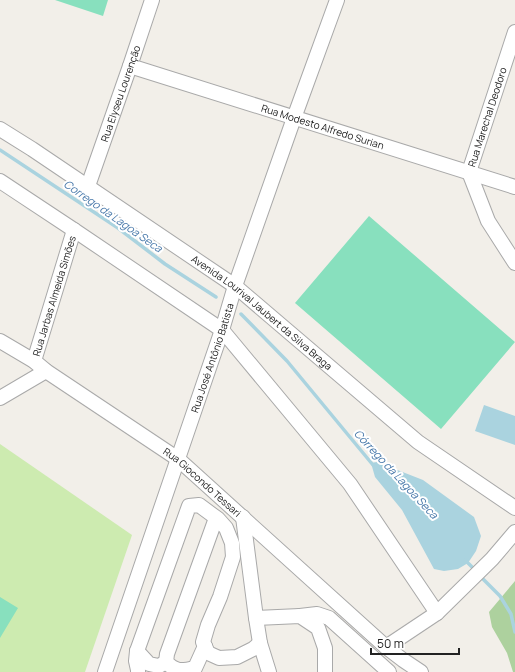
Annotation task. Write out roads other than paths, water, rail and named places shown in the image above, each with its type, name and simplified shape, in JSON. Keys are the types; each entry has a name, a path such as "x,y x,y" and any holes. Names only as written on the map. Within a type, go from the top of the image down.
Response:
{"street":[{"name":"Rua Elyseu Lourenção","path":"88,186 152,0"},
{"name":"Rua José Antônio Batista","path":"105,672 222,330 235,286 337,0"},
{"name":"Rua Marechal Deodoro","path":"515,32 469,172 488,221 515,263"},
{"name":"Rua Modesto Alfredo Surian","path":"130,66 515,187"},
{"name":"Avenida Lourival Jaubert da Silva Braga","path":"0,129 88,186 235,286 418,442 515,508"},
{"path":"0,182 222,330 350,484 437,613"},
{"name":"Rua Jarbas Almeida Simões","path":"34,361 74,230"},
{"name":"Rua Giocondo Tessari","path":"0,341 34,361 46,371 178,458 386,647 421,672"},
{"name":"Rua Jarbas Almeida Simões","path":"0,398 46,371"},
{"path":"138,672 136,661 137,651 189,506 199,505 216,518 226,528 232,543 233,556 220,597 208,625 203,642 208,653 219,658 237,657 253,650 260,643"},
{"path":"243,517 260,643 270,672"},
{"path":"166,662 167,654 216,518"},
{"path":"386,647 437,613 492,559 515,532"},
{"path":"256,618 317,614 328,618 389,672"},
{"path":"300,616 318,628 325,648 325,672"},
{"path":"166,662 172,668 181,671 195,668 205,646"},
{"path":"137,651 150,664 159,666 166,662"}],"water":[{"path":"484,405 515,416 515,445 475,431"},
{"path":"377,462 423,480 474,517 481,536 476,551 468,563 458,569 444,571 434,569 402,510 375,477 371,463"}],"waterway":[{"name":"Corrego da Lagoa Seca","path":"0,150 118,228 165,264 216,297"},
{"name":"Córrego da Lagoa Seca","path":"241,314 287,361 373,465"},
{"name":"Córrego da Lagoa Seca","path":"465,560 476,571"},
{"name":"Córrego da Lagoa Seca","path":"480,576 500,596 511,614 515,632"}]}
